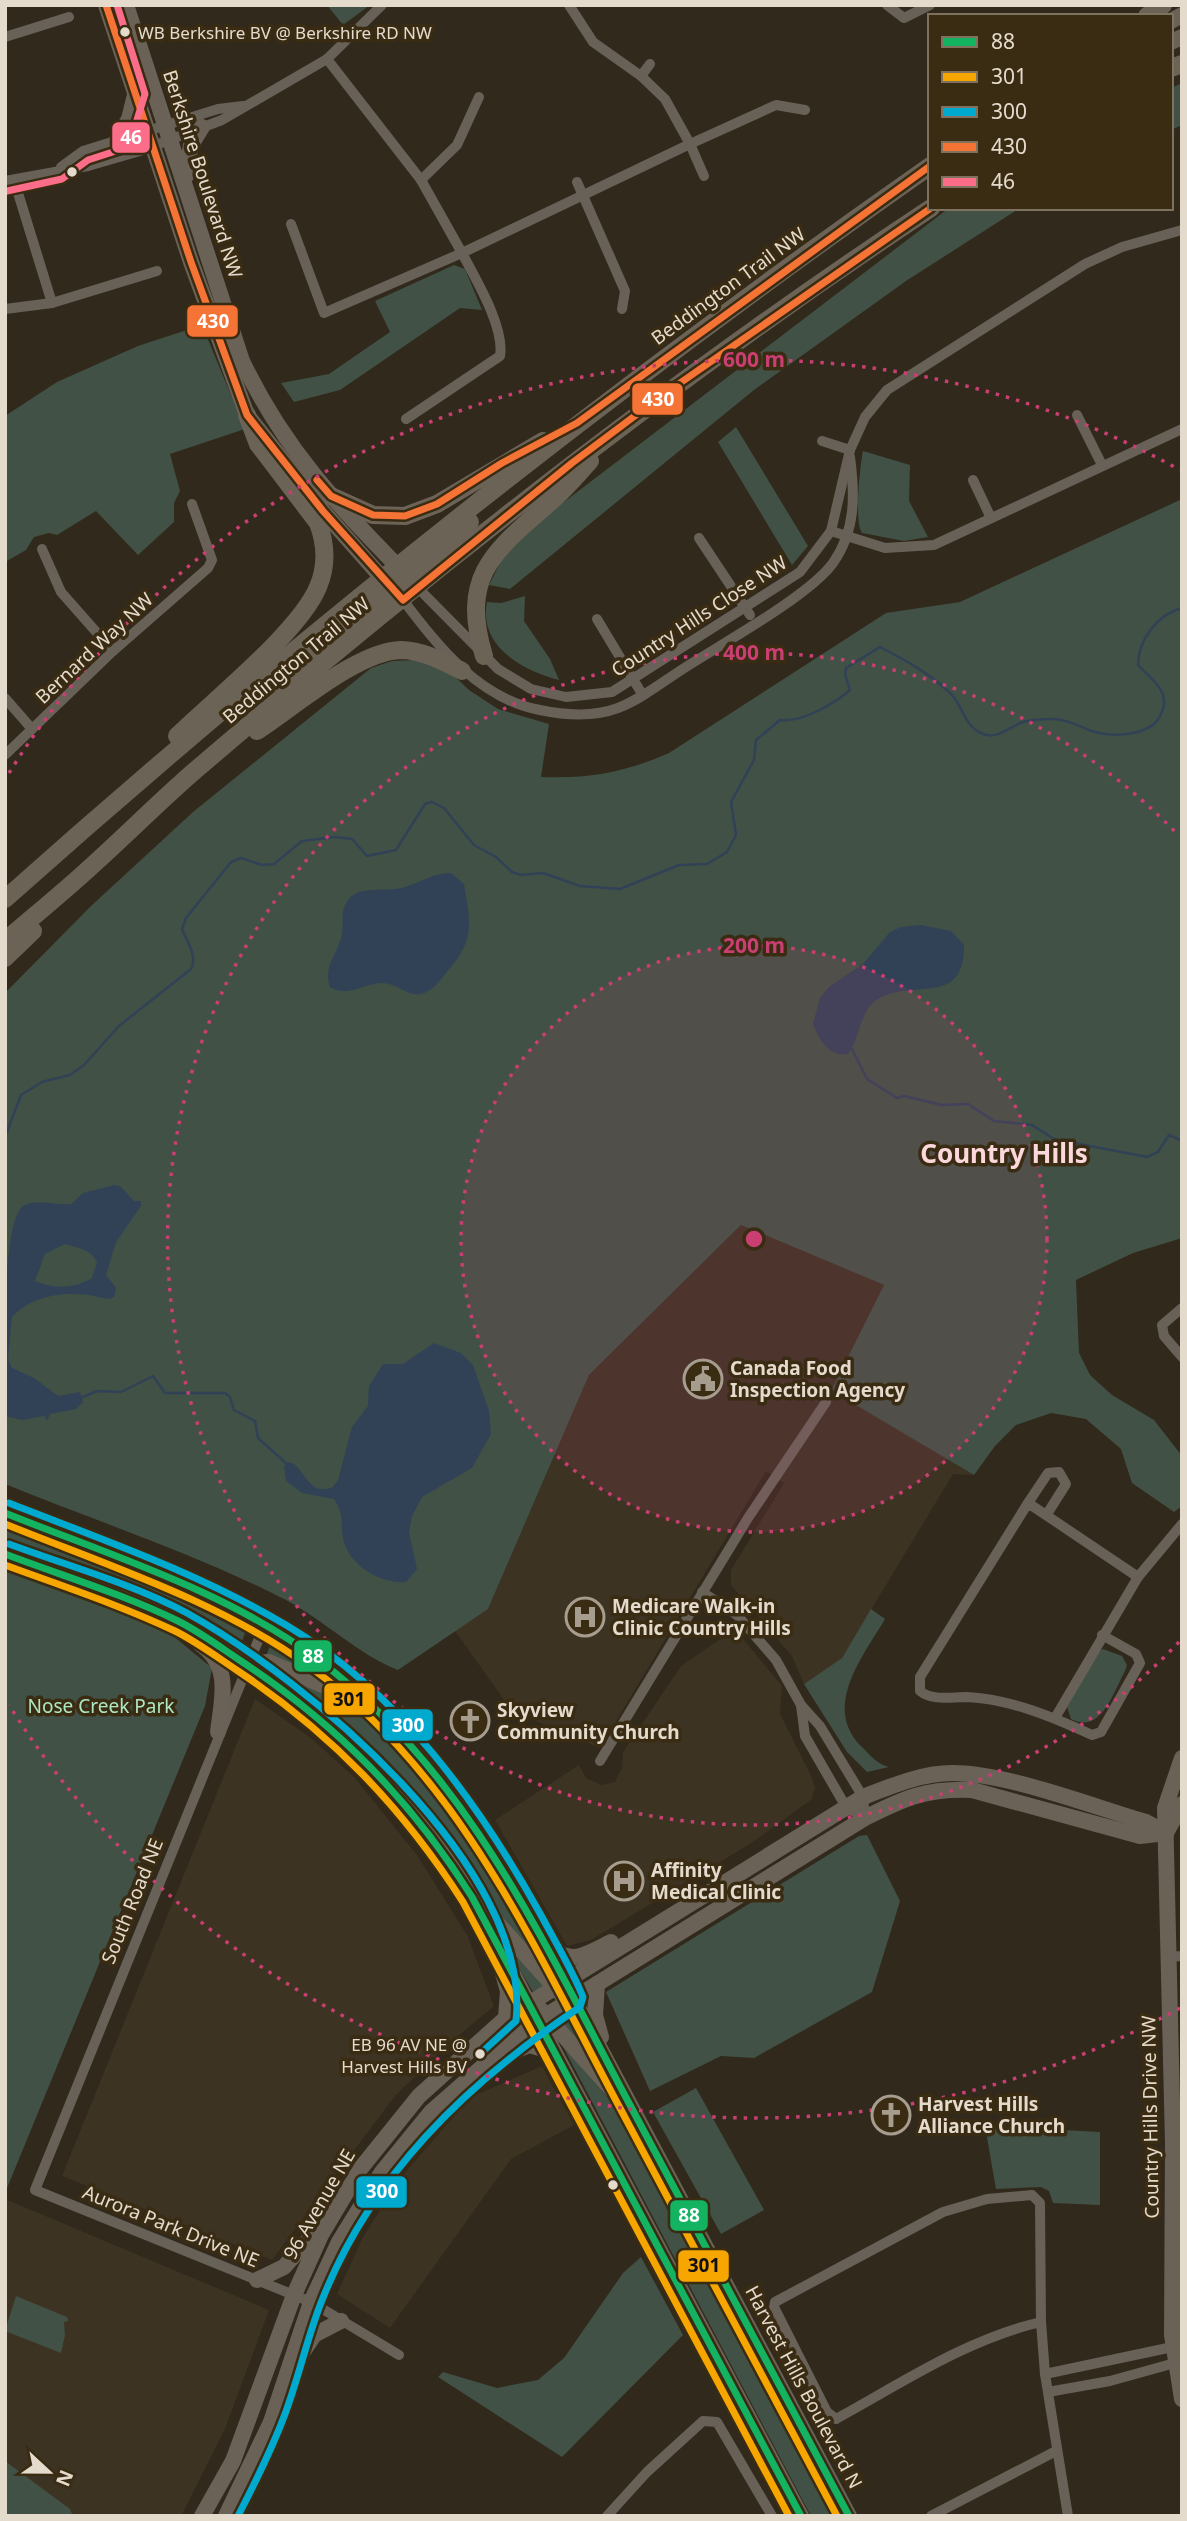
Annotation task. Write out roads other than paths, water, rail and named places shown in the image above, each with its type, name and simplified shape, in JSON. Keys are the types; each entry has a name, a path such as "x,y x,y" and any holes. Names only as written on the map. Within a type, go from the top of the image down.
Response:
{"main road":[{"name":"Berkshire Boulevard NW","path":"106,5 149,138 247,415 323,511 392,588"},
{"name":"Berkshire Boulevard NW","path":"126,5 242,361 281,433 331,496 407,576"},
{"path":"117,140 129,118 135,95"},
{"path":"185,186 191,145 202,127"},
{"name":"Beddington Trail NW","path":"5,900 125,794 407,576 508,491 531,460 577,423 928,167"},
{"name":"Beddington Trail NW","path":"407,576 629,421 928,203"},
{"path":"828,276 928,210"},
{"path":"125,794 177,736 294,623 319,585 324,551 318,523 258,444 247,415"},
{"path":"484,656 476,629 475,601 478,583 488,562 504,541 557,496 629,421"},
{"path":"331,496 373,516 405,516 437,504 502,463 577,423"},
{"path":"392,588 407,576"},
{"name":"Beddington Trail NW","path":"5,941 94,865 392,588"},
{"path":"190,776 342,673 377,654 401,650 444,657 462,671"},
{"path":"5,958 94,865"},
{"path":"5,1516 35,1525 202,1594 264,1626 317,1658 381,1713 419,1753 466,1811 506,1872 543,1941 560,1985"},
{"path":"5,1554 180,1622 303,1702 360,1751 415,1812 468,1889 529,2003 636,2117"},
{"path":"136,1604 210,1651 216,1658 224,1680 218,1732"},
{"path":"247,1664 269,1662 340,1691 381,1713"},
{"name":"Country Hills Drive NW","path":"1182,1758 1165,1808 1175,1957 1172,2069 1178,2354 1182,2399"},
{"path":"543,1941 560,1956 585,1955 635,1930 649,1928 863,1797 921,1777 949,1773 975,1774 1146,1822 1167,1833"},
{"name":"96 Avenue NE","path":"226,2516 258,2451 279,2399 311,2302 339,2242 382,2172 431,2112 463,2082 543,2017 865,1818 912,1795 947,1788 972,1790 1140,1836 1167,1833"},
{"name":"Country Hills Drive NW","path":"1167,1833 1182,1804"},
{"path":"468,1889 573,1999"},
{"path":"488,1926 508,1991 506,2018"},
{"name":"96 Avenue NE","path":"202,2516 222,2483 252,2415 293,2295 343,2196 387,2134 419,2096 506,2018 649,1928"},
{"path":"597,1984 595,2015 611,2069"},
{"name":"Harvest Hills Boulevard N","path":"573,1999 849,2516"},
{"path":"543,2017 554,2052 802,2516"},
{"path":"463,2082 477,2076 509,2050 535,2045 554,2052"},
{"path":"257,2280 284,2267 306,2244 343,2196"},
{"path":"279,2399 302,2351 314,2335 341,2321"},
{"path":"195,2516 210,2494 222,2483"}],"street":[{"path":"58,169 83,151 117,140 149,138 202,127 249,105 327,59 382,5"},
{"path":"569,5 593,42 641,76 664,99 690,144 704,176"},
{"path":"887,5 904,19 930,5"},
{"path":"5,37 69,17"},
{"path":"327,59 421,180 484,297 502,345 500,356 406,419"},
{"path":"641,76 650,64"},
{"path":"421,180 457,145 479,97"},
{"path":"52,303 9,180 58,169 88,166 218,109 249,105"},
{"path":"291,224 324,313 462,253 776,105 805,110"},
{"path":"577,182 625,291 622,309"},
{"name":"Country Hills Close NW","path":"407,576 484,656 531,689 566,697 612,692 746,609 800,572 831,531 849,450 865,417 887,390 1085,264 1122,247 1182,230"},
{"path":"5,309 52,303 157,271"},
{"path":"1077,415 1102,465"},
{"path":"831,531 885,548 901,550 934,545 1182,429"},
{"path":"822,441 849,450"},
{"name":"Country Hills Close NW","path":"462,671 509,700 550,712 589,714 618,708 755,623 815,582 832,564 848,537 855,494 849,450"},
{"path":"973,480 991,518"},
{"name":"Bernard Way NW","path":"5,755 113,651 208,568 212,560 192,505"},
{"path":"699,538 755,623"},
{"path":"42,549 61,592 113,651"},
{"path":"392,588 444,657 462,634"},
{"path":"597,619 642,694"},
{"path":"5,698 32,729"},
{"path":"1182,1308 1162,1325 1164,1336 1182,1357"},
{"path":"600,1761 702,1592 826,1402"},
{"path":"1047,1514 1066,1484 1059,1472 1048,1472 1028,1503 920,1676 920,1691 928,1698 987,1698 1055,1718 1092,1735 1101,1732 1140,1662 1136,1654 1102,1635"},
{"path":"1028,1503 1138,1577"},
{"path":"1055,1718 1138,1577 1182,1524"},
{"path":"702,1592 737,1615 776,1660 801,1705 820,1726 863,1797 865,1818"},
{"name":"South Road NE","path":"35,2190 218,1732 264,1626"},
{"path":"801,1705 805,1736 846,1807 865,1818"},
{"name":"Aurora Park Drive NE","path":"35,2190 311,2302 399,2355"},
{"path":"1041,2322 1001,2331 836,2419 827,2412 774,2306 775,2302 943,2212 987,2199 1031,2195 1040,2203 1041,2322 1045,2374 1068,2516"},
{"path":"1045,2374 1178,2354"},
{"path":"1048,2392 1110,2381 1178,2354"},
{"path":"607,2516 648,2472 704,2421 717,2422 772,2516"},
{"path":"930,2516 1056,2451"}],"water":[{"path":"451,873 464,884 468,932 462,951 436,985 422,994 411,993 386,983 350,991 330,987 329,968 342,936 343,910 353,895 367,890 398,889 433,876"},
{"path":"921,925 951,931 964,945 962,965 955,978 945,985 888,994 875,1001 866,1013 848,1054 830,1050 818,1036 813,1024 820,998 829,987 863,964 890,932 901,927"},
{"path":"114,1185 120,1186 134,1201 141,1201 141,1206 116,1242 106,1275 116,1288 114,1297 106,1299 71,1294 50,1296 29,1304 12,1317 8,1359 12,1368 34,1378 58,1396 80,1392 83,1402 76,1409 50,1414 47,1421 44,1416 22,1420 5,1416 5,1304 10,1241 16,1218 23,1206 28,1204 71,1204 83,1193","holes":["65,1244 79,1248 94,1258 97,1262 92,1278 64,1287 35,1281 45,1254"]},
{"path":"434,1343 461,1353 473,1365 489,1411 491,1434 472,1468 422,1497 412,1516 409,1532 417,1569 406,1582 397,1582 378,1577 353,1559 344,1542 341,1516 334,1499 302,1493 286,1481 284,1466 289,1462 294,1464 314,1487 333,1487 338,1480 352,1427 368,1406 369,1386 383,1364 403,1364"}],"waterway":[{"path":"5,1137 21,1095 42,1082 70,1075 84,1065 119,1026 191,969 193,954 182,929 186,918 231,862 241,858 262,865 274,864 302,841 335,837 352,839 367,856 396,850 425,804 432,802 444,808 474,845 496,857 512,872 521,875 543,873 580,886 620,889 679,865 707,864 727,852 736,835 731,802 754,760 756,740 780,720 808,715 844,695 850,690 846,668 880,647 935,680 955,699 972,727 983,734 994,735 1023,722 1050,719 1064,720 1102,734 1129,734 1154,724 1163,709 1164,701 1160,688 1138,665 1142,646 1158,622 1182,608"},
{"path":"852,1049 867,1079 897,1098 904,1096 942,1105 968,1104 994,1121 1032,1125 1054,1139 1147,1157 1158,1152 1169,1135 1182,1141"},
{"path":"83,1397 97,1391 121,1392 153,1376 165,1393 225,1393 230,1397 234,1410 255,1421 258,1438 287,1464"}],"place":[{"name":"WB Berkshire BV @ Berkshire RD NW","path":"125,32"},
{"name":"Canada Food Inspection Agency","path":"703,1379"},
{"name":"Medicare Walk-in Clinic Country Hills","path":"585,1617"},
{"name":"Skyview Community Church","path":"470,1721"},
{"name":"Affinity Medical Clinic","path":"624,1881"},
{"name":"EB 96 AV NE @ Harvest Hills BV","path":"480,2054"},
{"name":"Harvest Hills Alliance Church","path":"891,2115"}],"district":[{"name":"Country Hills","path":"1004,1154"}],"park label":[{"name":"Nose Creek Park","path":"101,1706"}]}
